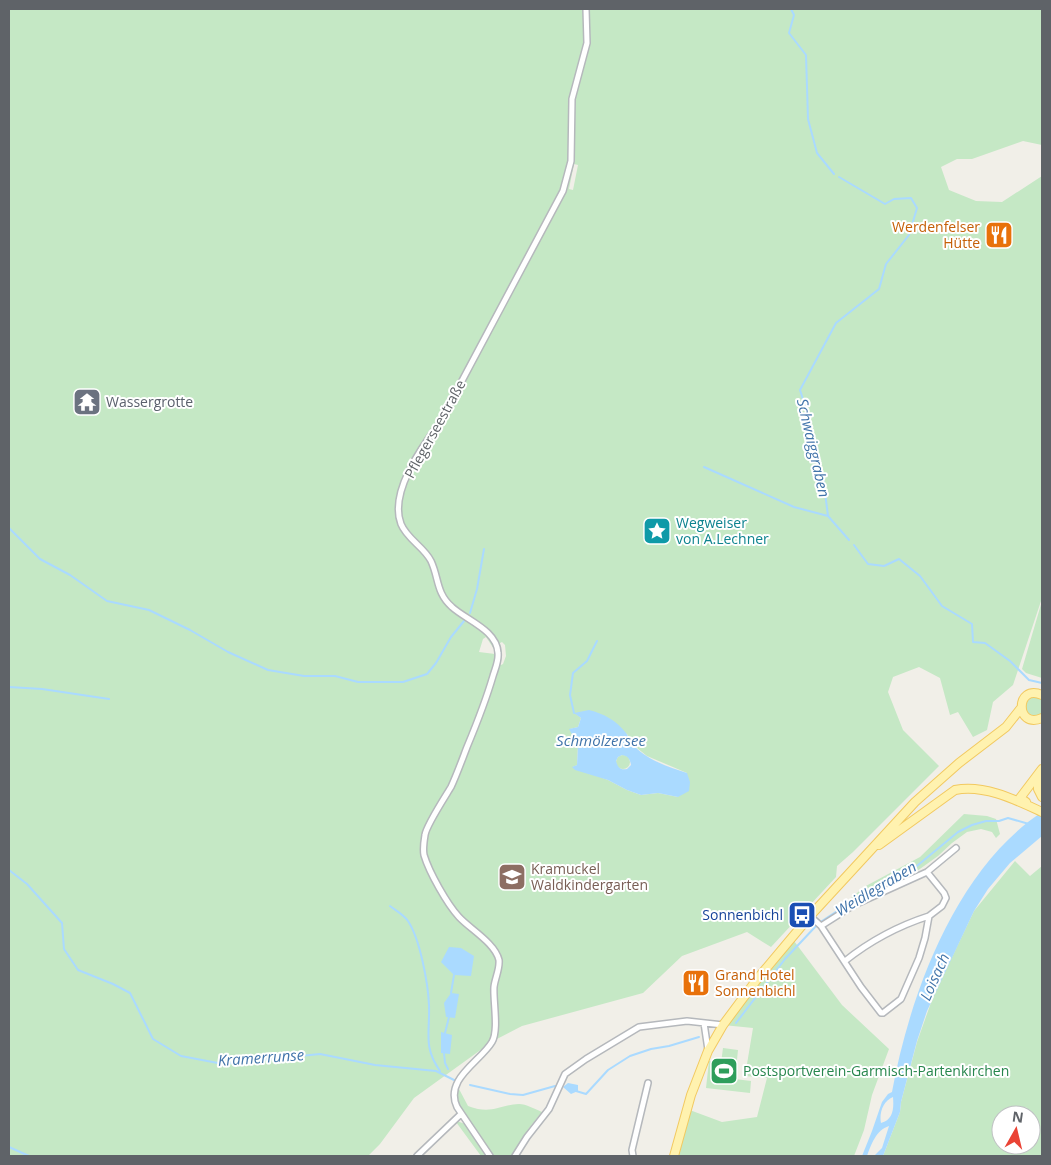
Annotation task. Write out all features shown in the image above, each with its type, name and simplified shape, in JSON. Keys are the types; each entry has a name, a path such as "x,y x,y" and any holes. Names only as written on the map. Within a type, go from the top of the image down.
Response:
{"main road":[{"path":"1006,727 1021,708 1023,699 1027,695 1036,692 1042,695"},
{"path":"1021,708 1023,713 1037,720"},
{"path":"674,1156 691,1095 708,1051 723,1025 758,978 810,916 931,787 958,763 1006,727 1021,720 1037,720"},
{"path":"1040,772 1020,798 1040,811"},
{"path":"1040,772 1038,790 1042,798"},
{"path":"868,853 955,790 968,788 992,792 1040,811"},
{"path":"1026,790 1042,798"}],"street":[{"name":"Pflegerseestraße","path":"461,1114 454,1101 457,1083 493,1041 495,1024 494,985 499,966 498,958 493,949 453,910 428,866 424,853 425,834 452,784 489,689 498,651 485,631 453,609 444,598 438,588 430,559 402,526 400,498 418,454 439,424 563,191 569,173 571,158 572,99 587,43 586,9"},
{"path":"821,926 854,905 928,872 956,848"},
{"path":"844,961 883,935 929,916 942,906 946,898 944,893 928,872"},
{"path":"810,916 821,926 861,987 881,1013 883,1013 901,999 919,958 929,916"},
{"path":"515,1156 548,1109 565,1074 575,1066 639,1027 687,1021 723,1025"},
{"path":"704,1023 708,1051"},
{"path":"633,1156 632,1150 648,1082"},
{"path":"418,1156 461,1114 490,1156"}],"green space":[{"path":"9,9 1042,9 1042,145 1023,141 972,159 957,159 941,167 949,190 976,201 1002,202 1042,176 1042,598 1013,685 993,702 987,730 973,737 958,712 950,715 940,678 919,667 893,677 888,692 903,730 939,766 837,866 836,877 771,947 747,932 682,956 643,993 522,1026 493,1041 414,1098 380,1144 368,1156 9,1156","holes":["574,164 578,165 573,190 569,189","486,637 495,654 479,652 483,639","502,642 505,645 506,656 501,665 502,653 500,643","575,713 627,734 632,744 647,756 687,773 678,797 658,793 641,795 573,767 577,765 578,745 570,729 578,727 581,718"]},
{"path":"1042,601 1042,678 1026,673 1022,669"},
{"path":"1030,697 1040,697 1042,699 1042,714 1040,716 1026,713 1024,704"},
{"path":"620,755 626,755 630,762 626,769 620,769 616,765 616,759"},
{"path":"964,814 987,816 996,819 1000,834 996,838 992,832 981,829 967,832 917,871 850,899 864,887 920,857"},
{"path":"1015,861 1030,876 1042,866 1042,1156 883,1156 900,1112 917,1042 933,997 974,911"},
{"path":"794,941 842,1005 889,1049 872,1095 864,1130 854,1156 674,1156 687,1109 722,1122 757,1117 767,1078 745,1076 753,1028 723,1025"},
{"path":"723,1048 738,1050 735,1079 751,1081 750,1093 706,1088 709,1061 721,1063"},
{"path":"459,1089 468,1106 476,1109 489,1110 519,1104 542,1112 529,1128 512,1156 494,1156 459,1105 456,1094"},
{"path":"457,1121 465,1124 486,1155 481,1156"}],"water":[{"name":"Schmölzersee","path":"589,710 614,721 626,733 631,743 640,751 666,766 687,773 690,782 689,791 678,797 658,793 641,795 608,780 575,770 572,767 577,765 578,745 569,729 578,727 581,718 574,713","holes":["624,755 631,763 627,769 620,768 616,761 618,757"]},
{"name":"Loisach","path":"1042,812 1042,836 1010,863 988,889 974,911 927,1011 917,1041 900,1112 883,1156 874,1156 882,1148 889,1126 877,1134 867,1156 862,1156 882,1102 892,1092 911,1014 942,936 961,900 985,866 1012,836","holes":["893,1097 893,1110 890,1117 881,1123 881,1111 884,1104"]},
{"path":"449,947 461,948 474,956 471,976 454,975 441,962"},
{"path":"451,993 459,994 455,1018 446,1017 444,1003"},
{"path":"441,1032 452,1035 450,1054 441,1053"},
{"path":"568,1083 578,1085 578,1091 571,1094 563,1087"}],"waterway":[{"name":"Schwaiggraben","path":"791,9 794,15 789,33 806,55 808,119 817,153 834,174"},
{"name":"Schwaiggraben","path":"839,177 885,204 894,199 911,198 917,208 909,235 886,264 879,289 836,323 800,390 809,418 823,477 828,516 849,540"},
{"path":"704,467 794,507 828,516"},
{"path":"9,528 40,559 70,575 107,601 149,610 190,630 228,652 268,670 304,676 335,676 358,682 403,682 427,674 436,663 451,637 464,621"},
{"name":"Schwaiggraben","path":"854,545 868,564 884,566 899,559 920,576 942,606 972,624 973,642 985,643 1010,661 1029,680 1042,683"},
{"path":"470,613 477,589 484,549"},
{"path":"574,713 570,695 573,673 587,661 597,641"},
{"path":"9,687 42,689 109,699"},
{"name":"Weidlegraben","path":"822,921 879,886 912,870 958,832 972,825 1008,818 1029,824"},
{"name":"Kramerrunse","path":"9,870 27,884 62,923 64,949 78,970 130,993 153,1039 181,1056 223,1064 320,1054 375,1065 436,1071 456,1081"},
{"path":"390,906 408,921 420,950 428,996 429,1047 440,1071"},
{"name":"Weidlegraben","path":"736,1023 785,959 816,926"},
{"path":"451,993 454,975"},
{"path":"445,1033 449,1017"},
{"name":"Weidlegraben","path":"576,1091 586,1094 608,1070 630,1056 699,1037"},
{"path":"444,1053 448,1069"},
{"name":"Weidlegraben","path":"470,1085 523,1095 555,1086"},
{"path":"9,1147 29,1156"}],"place":[{"name":"Werdenfelser Hütte","path":"999,235"},
{"name":"Wassergrotte","path":"87,402"},
{"name":"Wegweiser von A.Lechner","path":"657,531"},
{"name":"Kramuckel Waldkindergarten","path":"512,877"},
{"name":"Sonnenbichl","path":"802,915"},
{"name":"Grand Hotel Sonnenbichl","path":"696,983"},
{"name":"Postsportverein-Garmisch-Partenkirchen","path":"724,1071"}]}
